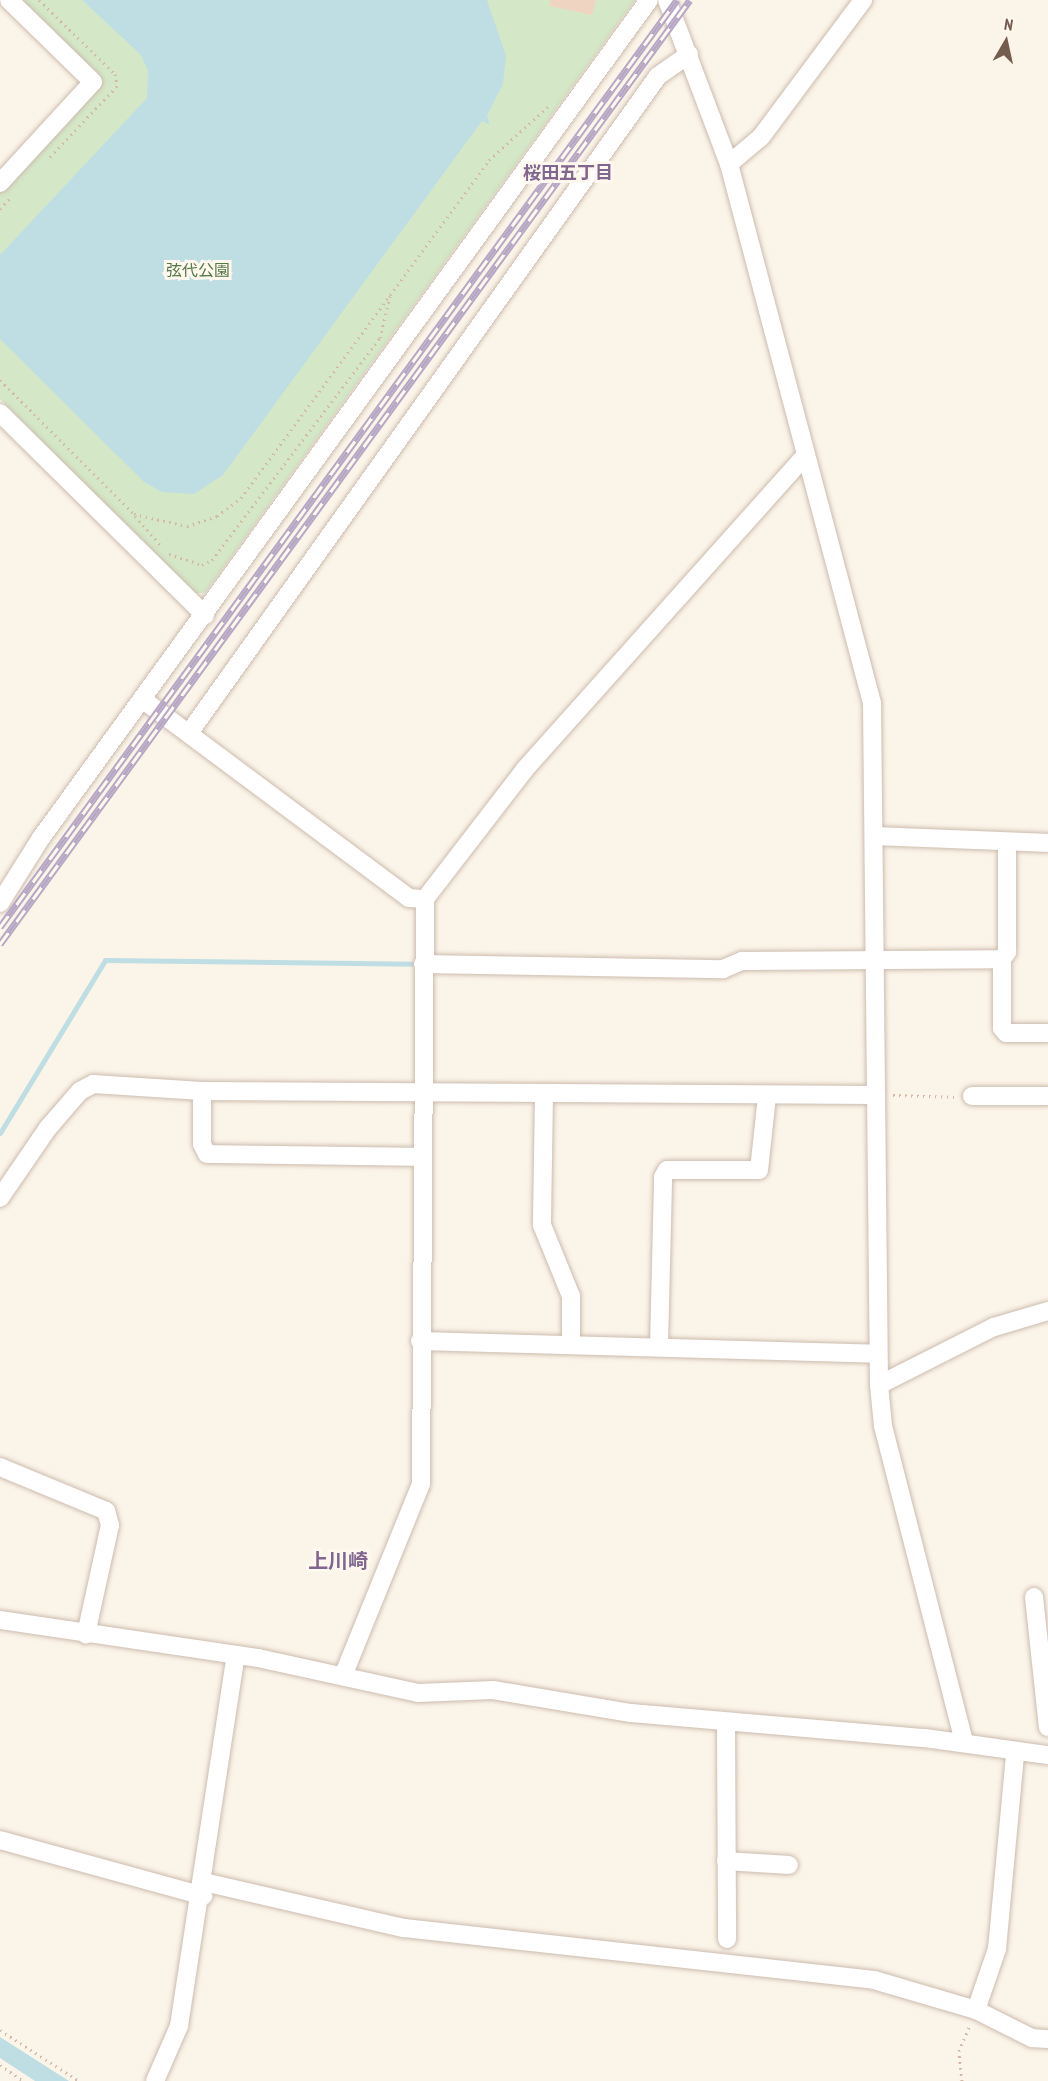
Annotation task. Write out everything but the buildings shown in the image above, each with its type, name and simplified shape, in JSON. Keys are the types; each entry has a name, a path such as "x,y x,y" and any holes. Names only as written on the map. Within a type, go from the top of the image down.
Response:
{"street":[{"path":"3,176 93,82 9,0"},
{"path":"0,903 41,838 650,0"},
{"path":"667,0 729,164 872,703 877,836 875,1095 879,1385 883,1426 964,1742"},
{"path":"729,164 761,137 863,0"},
{"path":"189,733 657,76 689,54"},
{"path":"0,413 205,615"},
{"path":"343,1676 421,1484 421,1157 425,899 525,769 806,456"},
{"path":"142,699 409,898 425,899"},
{"path":"877,836 1048,843"},
{"path":"1007,843 1007,952 1002,959 1002,1028 1006,1033 1048,1033"},
{"path":"423,964 723,969 742,961 876,958 1002,959"},
{"path":"0,1198 86,1087 202,1091 875,1095"},
{"path":"202,1091 202,1144 207,1154 421,1157"},
{"path":"544,1093 542,1225 572,1296 571,1345"},
{"path":"659,1346 663,1177 667,1170 759,1170 767,1096"},
{"path":"972,1096 1048,1096"},
{"path":"879,1385 994,1327 1048,1311"},
{"path":"420,1341 877,1354"},
{"path":"0,1467 106,1511 110,1525 86,1634"},
{"path":"1034,1597 1048,1727"},
{"path":"0,1620 236,1655 418,1693 493,1690 726,1722 964,1742 1016,1754 1048,1755"},
{"path":"155,2081 179,2026 203,1889 236,1655"},
{"path":"726,1722 727,1939"},
{"path":"976,2010 997,1948 1016,1754"},
{"path":"0,1840 203,1889 404,1928 874,1980 976,2010 1032,2038 1048,2039"},
{"path":"726,1861 789,1865"}],"path":[{"path":"134,514 186,526 217,516 241,498 489,160 557,98"},
{"path":"0,380 134,514 169,554 202,566 212,560 380,338 390,294"},
{"path":"875,1095 972,1096"},
{"path":"962,2081 959,2051 976,2010"},
{"path":"0,2030 79,2081"},
{"path":"0,2066 24,2081"}],"green space":[{"name":"弦代公園","path":"17,0 635,0 205,593 194,593 0,399 0,192 103,81"}],"water":[{"name":"弦代公園","path":"82,0 487,0 506,56 503,84 487,116 490,125 482,121 223,475 194,494 162,492 144,482 0,339 0,255 147,98 148,71 141,55"},
{"path":"0,2037 69,2081 35,2081 0,2058"}],"waterway":[{"path":"0,1133 105,960 413,964"}],"railway":[{"path":"0,927 677,0"},
{"path":"0,944 690,0"}],"district":[{"name":"桜田五丁目","path":"568,173"},
{"name":"上川崎","path":"338,1561"}]}
